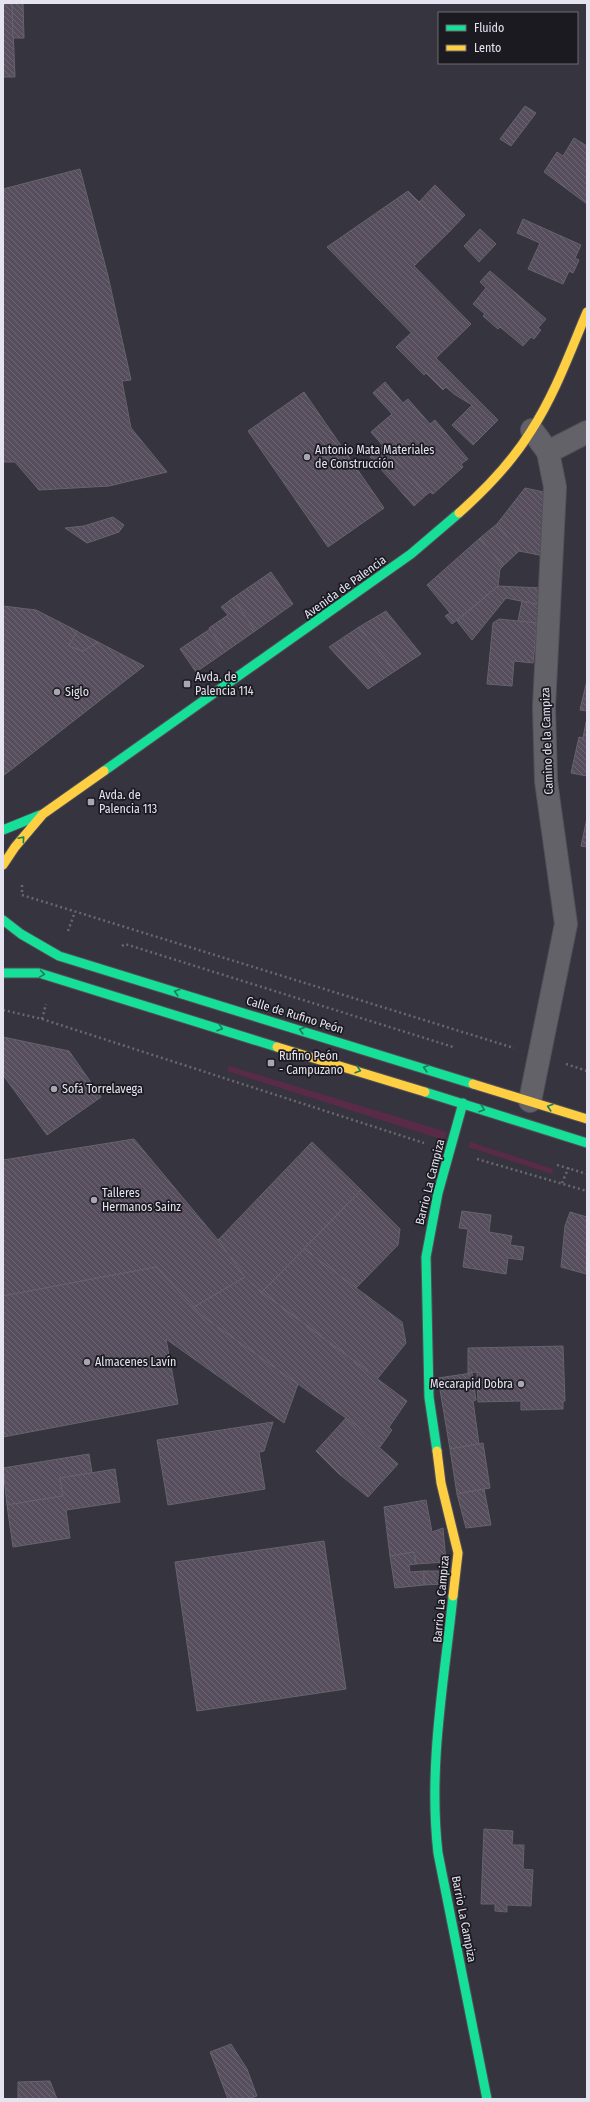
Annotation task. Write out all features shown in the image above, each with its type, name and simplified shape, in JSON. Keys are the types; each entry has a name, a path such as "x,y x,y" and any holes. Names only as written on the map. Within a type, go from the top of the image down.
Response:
{"main road":[{"name":"Avenida de Palencia","path":"3,830 43,814 411,554 461,513 519,449 532,430 562,372 587,312"},
{"name":"Avenida de Palencia","path":"3,865 15,847 43,814"},
{"name":"Calle de Rufino Peón","path":"3,920 21,934 59,956 587,1119"},
{"path":"3,973 39,973 53,976 587,1143"},
{"name":"Barrio La Campiza","path":"463,1103 438,1193 426,1257 429,1397 441,1483 458,1553 436,1750 434,1817 438,1853 487,2099"}],"street":[{"name":"Camino de la Campiza","path":"530,1101 538,1055 555,985 566,924 546,766 544,707 555,487 548,452 532,430"},
{"path":"548,452 587,432"}],"path":[{"path":"22,883 22,895 587,1071"},
{"path":"3,1010 42,1019 450,1151 587,1191"}],"shaded area":[{"path":"229,1066 447,1132 444,1140 227,1071"},
{"path":"470,1142 553,1169 552,1174 468,1147"}],"building":[{"path":"3,3 12,3 15,77 3,77"},
{"path":"12,3 23,3 24,38 13,38"},
{"path":"525,106 536,113 511,146 500,139"},
{"path":"574,138 587,146 587,204 544,172 557,152 563,156"},
{"path":"80,169 108,276 131,380 122,381 131,428 167,472 109,486 39,490 15,462 3,462 3,189"},
{"path":"435,185 465,215 449,232 419,202"},
{"path":"408,191 449,232 414,266 471,324 436,358 327,247"},
{"path":"523,219 581,245 575,258 579,260 573,273 569,271 563,284 528,269 540,243 517,233"},
{"path":"480,229 496,244 479,262 464,246"},
{"path":"490,271 546,319 538,328 541,330 534,339 531,337 523,346 500,327 498,329 483,316 485,314 473,304 486,288 480,282"},
{"path":"411,333 498,420 473,445 452,425 472,405 454,394 446,387 443,390 426,373 424,375 396,347"},
{"path":"385,382 403,403 408,399 430,424 435,420 468,459 461,464 463,467 433,494 430,492 426,495 371,432 392,414 373,393"},
{"name":"Antonio Mata Materiales de Construcción","path":"304,392 384,508 328,547 248,431"},
{"path":"383,446 426,495 414,506 370,457"},
{"path":"525,488 544,492 544,556 519,551 497,524"},
{"path":"113,517 124,525 119,532 87,543 65,528 84,526"},
{"path":"497,524 519,551 503,566 480,538"},
{"path":"480,538 503,566 500,569 498,586 452,624 445,616 450,613 427,585"},
{"path":"271,572 293,604 255,631 233,598"},
{"path":"498,586 542,588 540,605 506,598 472,640 457,621"},
{"path":"233,598 255,631 225,652 209,628 228,615 221,607"},
{"path":"522,601 540,605 536,623 518,621"},
{"name":"Siglo","path":"3,606 36,610 77,631 69,646 83,651 98,642 144,666 3,776"},
{"path":"386,611 421,654 395,671 359,627"},
{"path":"499,619 537,623 533,663 514,661 512,686 487,684 493,623"},
{"path":"359,627 395,671 368,689 329,647"},
{"path":"210,629 225,652 196,672 180,649"},
{"path":"77,631 98,642 83,651 69,646"},
{"path":"587,680 587,711 580,710"},
{"path":"586,722 587,776 571,773 579,737 583,738"},
{"path":"587,818 587,847 581,846"},
{"name":"Sofá Torrelavega","path":"3,1037 69,1051 101,1097 47,1135 3,1075"},
{"name":"Talleres Hermanos Sainz","path":"134,1139 218,1240 245,1277 194,1307 156,1267 3,1296 3,1160"},
{"path":"312,1142 361,1190 262,1292 245,1277 218,1240"},
{"path":"361,1190 400,1229 398,1245 356,1288 304,1249"},
{"path":"462,1211 491,1215 489,1232 512,1236 510,1245 524,1247 522,1260 508,1258 506,1274 463,1267 468,1229 459,1228"},
{"path":"570,1212 587,1217 586,1274 561,1267 565,1226"},
{"path":"304,1249 402,1322 406,1343 378,1378 262,1292"},
{"name":"Almacenes Lavín","path":"156,1267 201,1315 298,1384 284,1423 166,1339 178,1404 3,1437 3,1296"},
{"path":"245,1277 256,1288 407,1401 389,1427 392,1430 380,1447 357,1426 201,1315 194,1307"},
{"name":"Mecarapid Dobra","path":"563,1346 565,1401 563,1401 563,1409 521,1410 521,1401 478,1402 477,1372 468,1373 468,1348"},
{"path":"472,1373 476,1400 473,1401 479,1444 450,1449 438,1378"},
{"path":"346,1418 398,1464 368,1497 339,1474 316,1451"},
{"path":"273,1422 264,1451 259,1452 265,1489 168,1505 157,1440"},
{"path":"483,1443 490,1488 457,1494 450,1449"},
{"path":"89,1454 92,1473 60,1478 63,1496 7,1505 3,1468"},
{"path":"115,1469 120,1502 66,1510 70,1538 13,1547 7,1505 63,1496 60,1478"},
{"path":"484,1489 491,1525 466,1528 457,1494"},
{"path":"426,1500 432,1532 443,1528 446,1562 416,1564 414,1552 390,1556 384,1507"},
{"path":"324,1541 346,1689 197,1711 175,1562"},
{"path":"414,1552 416,1564 409,1565 410,1572 424,1571 424,1585 395,1588 390,1556"},
{"path":"424,1571 445,1571 443,1584 424,1585"},
{"path":"484,1829 513,1831 512,1845 524,1845 523,1869 533,1870 531,1906 507,1905 507,1912 495,1911 495,1904 481,1904"},
{"path":"231,2044 247,2069 257,2096 248,2099 228,2099 210,2052"},
{"path":"50,2081 57,2099 18,2099 18,2082"}],"traffic: fast":[{"path":"104,771 411,554 459,513"},
{"path":"3,830 40,815"},
{"path":"3,920 21,934 59,956 473,1084"},
{"path":"3,973 39,973 277,1047"},
{"path":"425,1092 587,1143"},
{"path":"437,1451 429,1397 426,1257 438,1193 463,1103"},
{"path":"453,1596 438,1724 435,1821 438,1853 487,2099"}],"traffic: slow":[{"path":"459,513 498,475 516,454 540,417 555,388 587,312"},
{"path":"3,865 15,847 43,814 104,771"},
{"path":"277,1047 425,1092"},
{"path":"473,1084 587,1119"},
{"path":"437,1451 441,1483 458,1553 453,1596"}],"place":[{"name":"Antonio Mata Materiales de Construcción","path":"307,457"},
{"name":"Avda. de Palencia 114","path":"187,684"},
{"name":"Siglo","path":"57,692"},
{"name":"Avda. de Palencia 113","path":"91,802"},
{"name":"Rufino Peón - Campuzano","path":"271,1063"},
{"name":"Sofá Torrelavega","path":"54,1089"},
{"name":"Talleres Hermanos Sainz","path":"94,1200"},
{"name":"Almacenes Lavín","path":"87,1362"},
{"name":"Mecarapid Dobra","path":"521,1384"}]}
